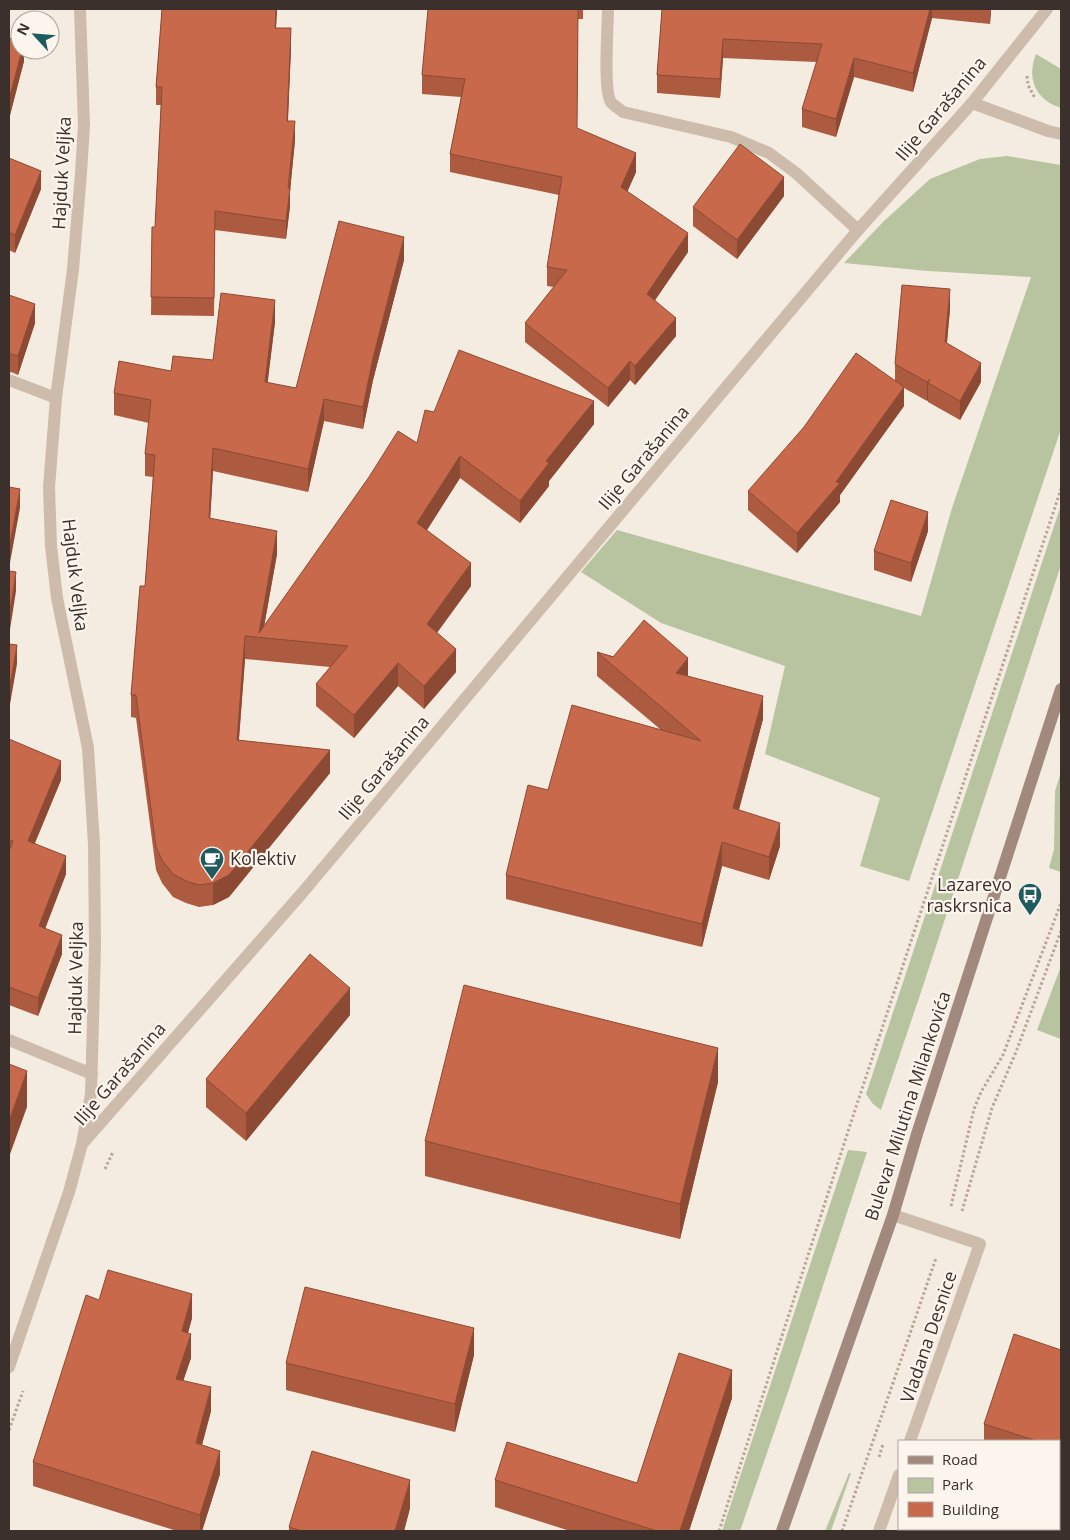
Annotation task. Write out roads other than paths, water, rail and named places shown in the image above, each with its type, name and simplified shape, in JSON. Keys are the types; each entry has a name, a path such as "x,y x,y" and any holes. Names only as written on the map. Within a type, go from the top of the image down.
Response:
{"street":[{"name":"Hajduk Veljka","path":"80,9 84,125 81,172 73,268 56,398 49,487 51,546 57,598 88,748 94,844 96,947 92,1074 91,1094 82,1144"},
{"path":"608,9 607,78 611,102 623,112 731,138 769,153 796,174 858,230"},
{"name":"Ilije Garašanina","path":"9,1367 69,1192 82,1144 304,892 858,230 972,103 1048,9"},
{"path":"972,103 1039,128 1061,134"},
{"path":"9,380 56,398"},
{"name":"Bulevar Milutina Milankovića","path":"782,1531 893,1215 916,1134 1061,689"},
{"path":"9,1040 92,1074"},
{"name":"Vladana Desnice","path":"893,1215 980,1244 910,1440"},
{"path":"879,1531 898,1478"}],"place":[{"name":"Kolektiv","path":"212,880"},
{"name":"Lazarevo raskrsnica","path":"1030,916"}]}
